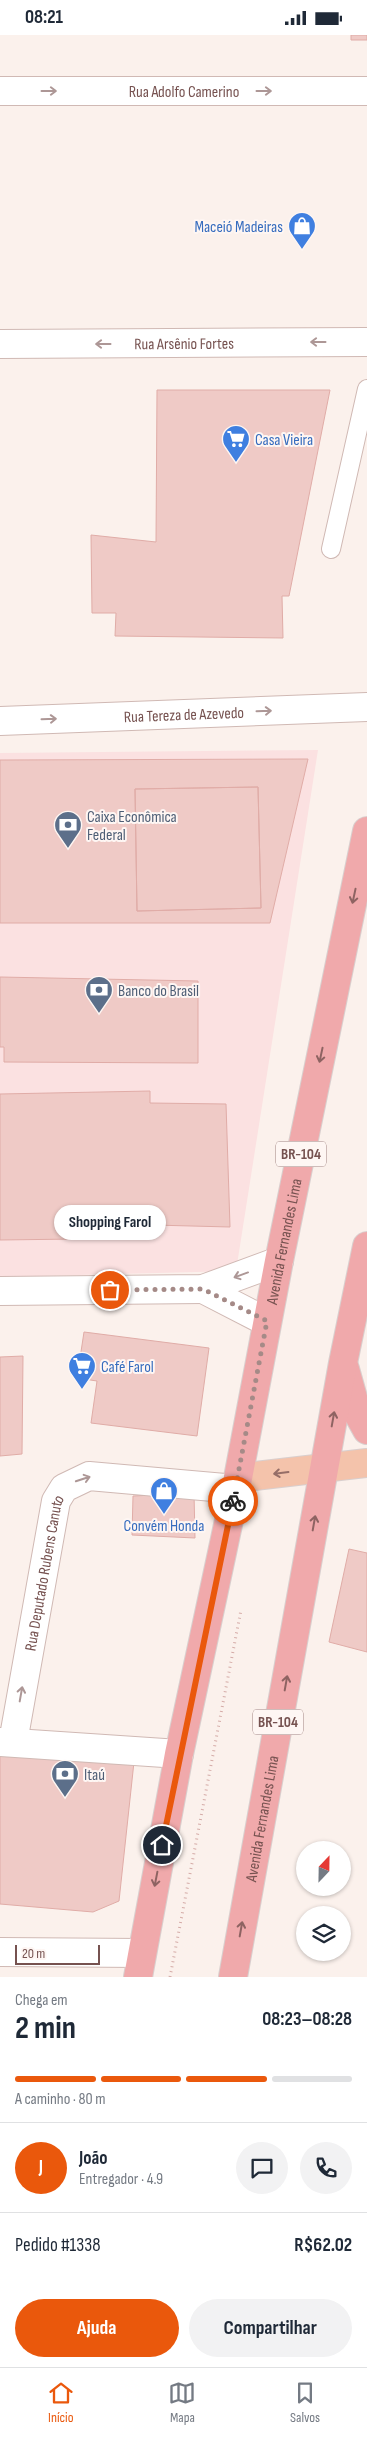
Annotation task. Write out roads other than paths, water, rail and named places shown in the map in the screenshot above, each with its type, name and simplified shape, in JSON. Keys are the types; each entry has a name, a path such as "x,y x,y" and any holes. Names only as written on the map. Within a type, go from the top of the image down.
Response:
{"highway":[{"name":"Avenida Fernandes Lima","path":"140,1965 180,1754 237,1483 267,1321 367,831"},
{"name":"Avenida Fernandes Lima","path":"233,1977 343,1363 367,1246"},
{"path":"343,1363 357,1412 367,1430"}],"main road":[{"path":"237,1483 324,1467 367,1463"}],"street":[{"name":"Rua Adolfo Camerino","path":"0,91 367,91"},
{"name":"Rua Arsênio Fortes","path":"0,344 367,342"},
{"name":"Rua Tereza de Azevedo","path":"0,721 367,707"},
{"path":"0,1291 203,1289 279,1261"},
{"path":"203,1289 267,1321"},
{"name":"Rua Deputado Rubens Canuto","path":"6,1742 56,1501 64,1488 89,1476 237,1483"},
{"path":"6,1742 180,1754"},
{"path":"0,1952 140,1965"}],"lane":[{"path":"331,549 367,389"}],"place":[{"name":"Maceió Madeiras","path":"302,250"},
{"name":"Casa Vieira","path":"236,463"},
{"name":"Caixa Econômica Federal","path":"68,849"},
{"name":"Banco do Brasil","path":"99,1014"},
{"name":"Shopping Farol","path":"110,1290"},
{"name":"Café Farol","path":"82,1390"},
{"name":"Convém Honda","path":"164,1515"},
{"name":"Itaú","path":"65,1798"}]}
